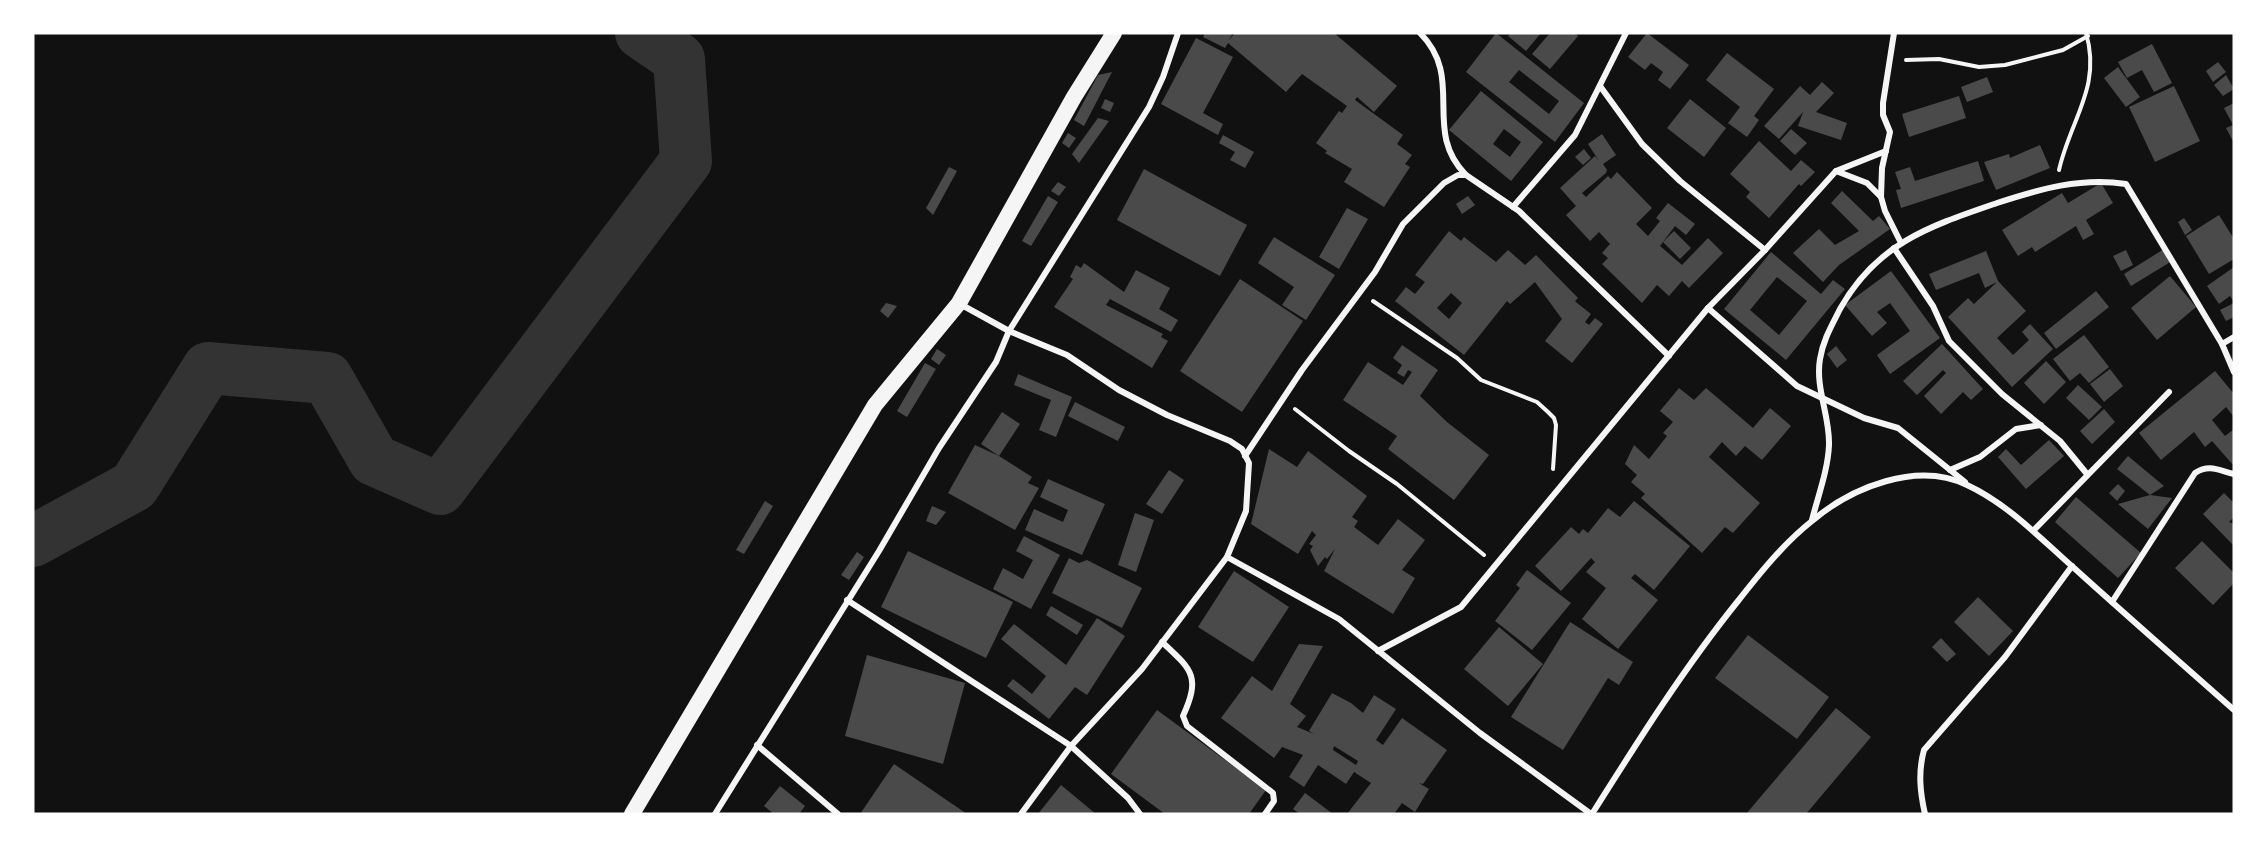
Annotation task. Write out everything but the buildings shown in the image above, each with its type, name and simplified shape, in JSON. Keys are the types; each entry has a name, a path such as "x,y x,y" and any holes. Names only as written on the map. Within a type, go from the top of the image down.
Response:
{"highway":[{"path":"632,814 875,405 959,303 1074,97 1114,33"}],"street":[{"path":"715,814 879,551 939,448 996,362 1009,331 1149,107 1163,77 1178,33"},
{"path":"1420,33 1440,61 1447,147 1455,164 1466,175 1513,207 1669,356"},
{"path":"1513,207 1575,135 1626,33"},
{"path":"1894,33 1883,103 1883,115 1890,132 1880,183 1885,211 1901,243"},
{"path":"1600,86 1642,144 1680,181 1765,250"},
{"path":"1378,651 1461,607 1708,308 1765,250 1836,171 1886,151"},
{"path":"1836,171 1867,183 1881,197"},
{"path":"1245,456 1360,292 1403,224 1444,183 1458,175 1466,175"},
{"path":"1812,520 1829,444 1819,361 1826,335 1852,288 1871,266 1901,243 1926,229 2056,186 2106,181 2126,184 2222,344 2234,372"},
{"path":"1894,248 1933,306 1949,341 2002,394 2060,441 2087,474"},
{"path":"959,303 1009,331 1066,356 1119,390 1167,415 1230,441 1242,448 1249,463 1250,482 1246,511 1227,557 1142,669 1071,747 1021,814"},
{"path":"1708,308 1797,386 1864,418 1898,428 1968,485 2034,530 2234,710"},
{"path":"2222,344 2234,337"},
{"path":"2034,530 2169,392"},
{"path":"1950,470 1980,457 2016,429 2041,425"},
{"path":"2112,602 2195,473 2204,467 2211,467 2234,474"},
{"path":"1227,557 1338,619 1480,733 1591,814 1656,711 1715,630 1762,570 1812,520 1855,493 1902,477 1940,475 1968,485"},
{"path":"1925,814 1919,767 1924,750 2006,657 2072,566"},
{"path":"847,600 1071,747 1128,798 1140,814"},
{"path":"1162,642 1193,675 1192,694 1183,716 1187,726 1273,793 1274,801 1265,814"},
{"path":"757,745 838,814"}],"path":[{"path":"1890,61 1939,59 1979,67 2005,65 2063,50 2087,35 2091,70 2087,97 2065,144 2056,186"},
{"path":"1360,292 1457,358 1481,380 1537,402 1554,418 1553,497"},
{"path":"1283,399 1349,452 1397,484 1497,566"}],"waterway":[{"path":"33,541 134,486 208,368 327,378 374,460 440,489 686,161 679,59 641,33"}]}
